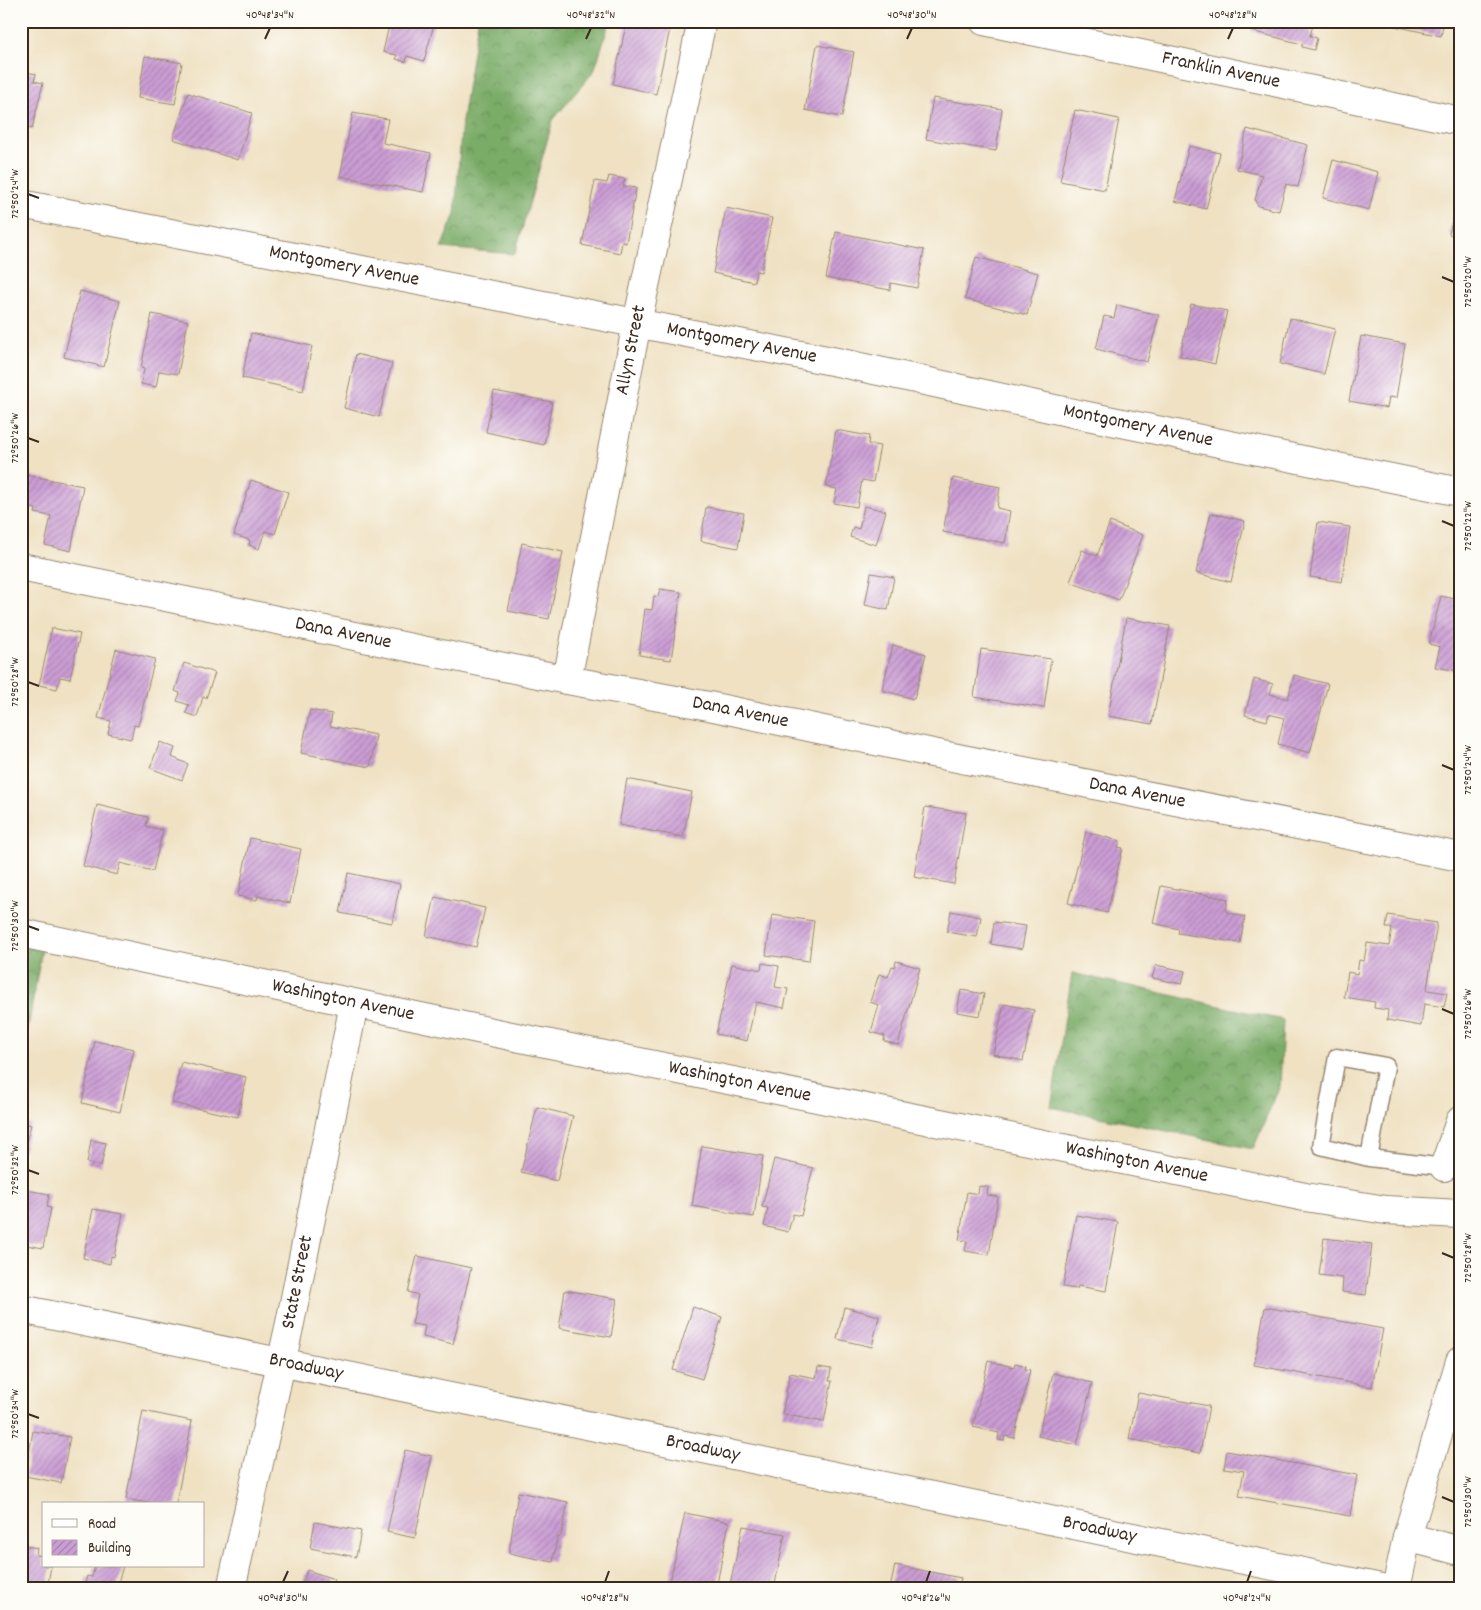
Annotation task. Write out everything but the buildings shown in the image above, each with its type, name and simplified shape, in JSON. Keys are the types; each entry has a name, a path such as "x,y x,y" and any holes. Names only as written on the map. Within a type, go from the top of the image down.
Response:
{"street":[{"name":"Allyn Street","path":"567,680 637,323 702,21"},
{"name":"Franklin Avenue","path":"984,21 1460,121"},
{"name":"Montgomery Avenue","path":"21,204 637,323 1460,492"},
{"name":"Dana Avenue","path":"21,567 567,680 710,706 952,757 1460,857"},
{"name":"Washington Avenue","path":"21,933 354,1004 1305,1197 1386,1210 1460,1214"},
{"name":"State Street","path":"230,1589 282,1363 354,1004"},
{"path":"1444,1168 1460,1121"},
{"name":"Broadway","path":"21,1309 1386,1589"},
{"path":"1396,1589 1407,1537 1460,1361"},
{"path":"1407,1537 1460,1551"}],"lane":[{"path":"1369,1158 1386,1066 1337,1057 1321,1146 1369,1158 1444,1168"}],"green space":[{"path":"478,21 610,21 594,71 553,120 515,254 441,248 455,214 462,120"},
{"path":"21,938 44,938 21,1067"},
{"path":"1072,973 1283,1020 1280,1086 1253,1149 1051,1107"}]}
